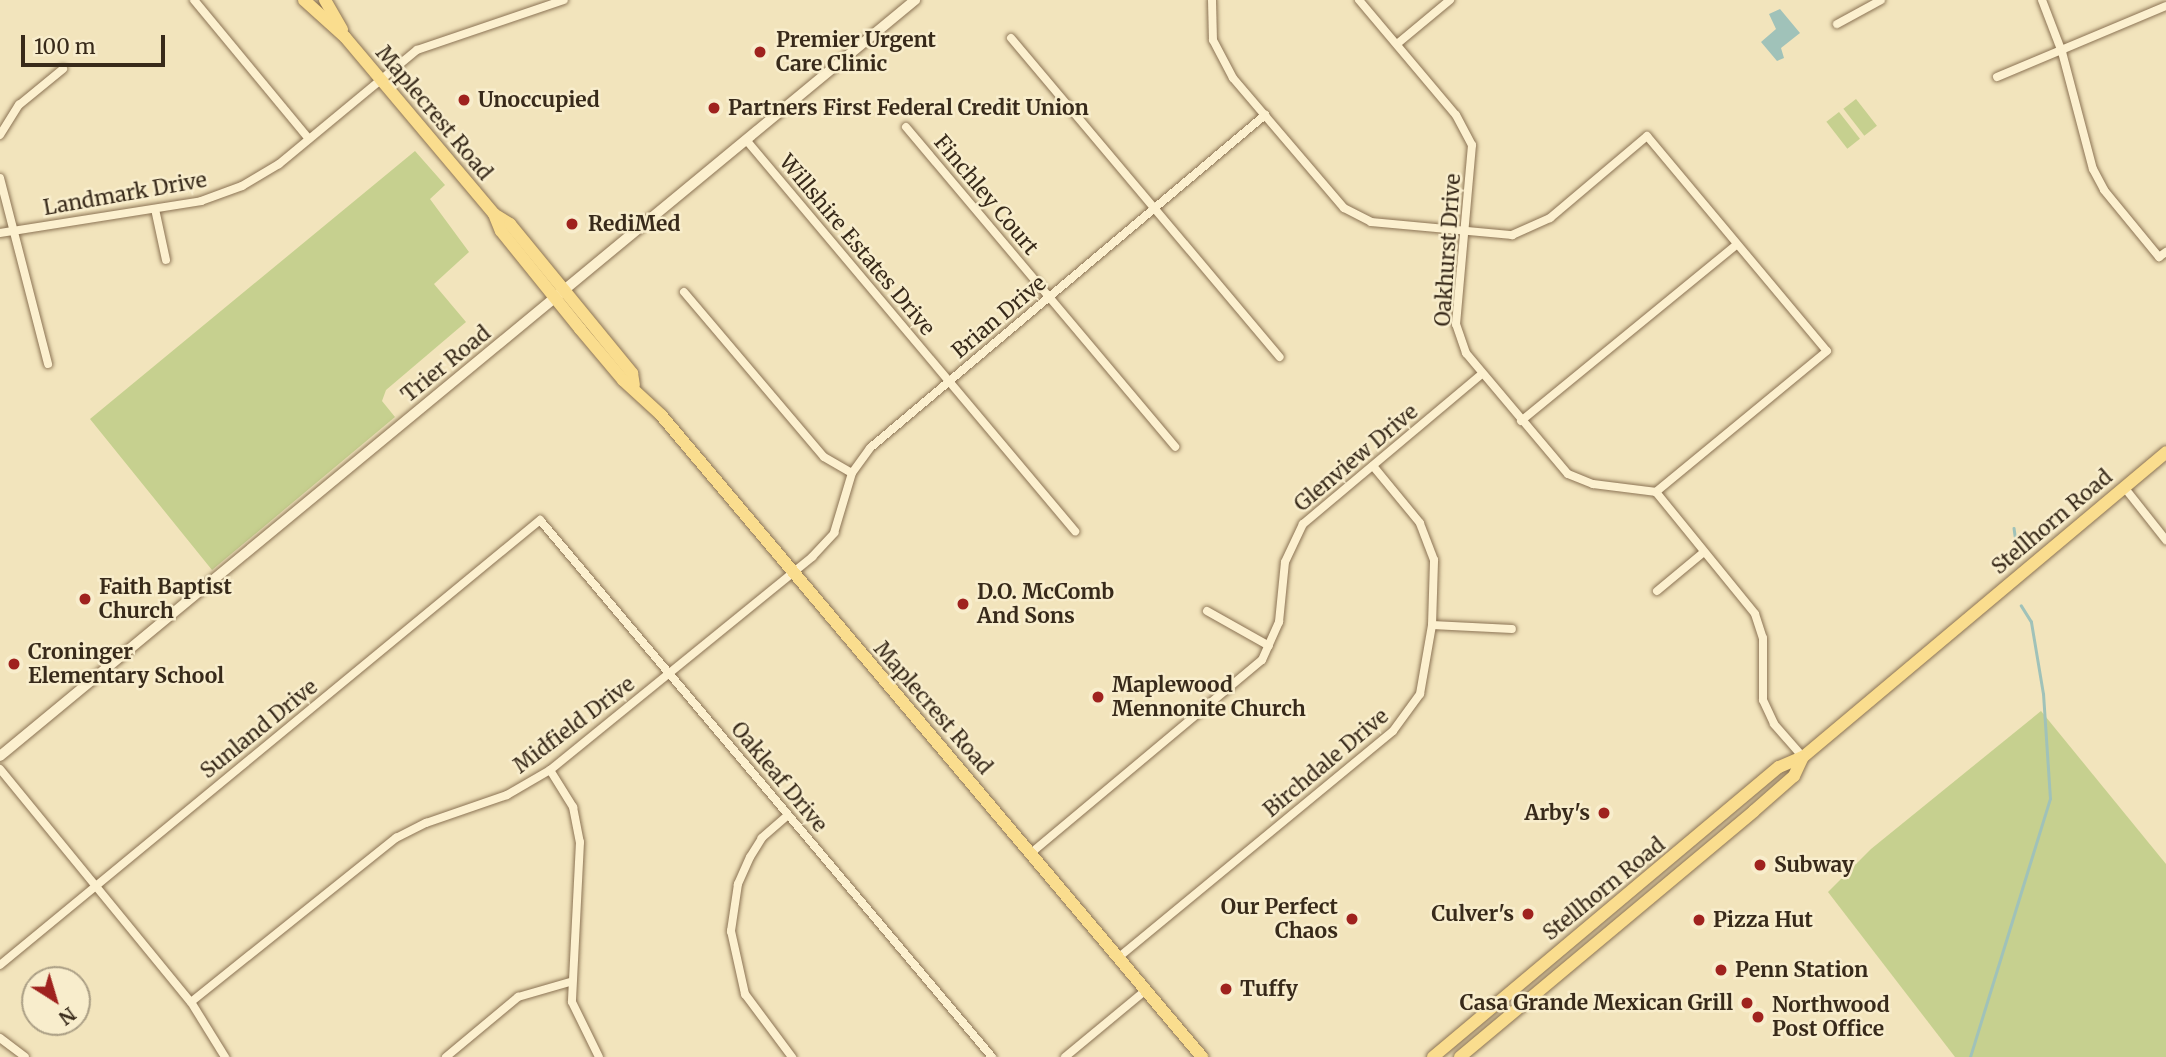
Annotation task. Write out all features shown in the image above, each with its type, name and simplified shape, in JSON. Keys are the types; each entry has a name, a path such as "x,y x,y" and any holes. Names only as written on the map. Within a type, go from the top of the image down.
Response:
{"main road":[{"name":"Maplecrest Road","path":"304,0 345,37 381,79 494,214 501,231 555,300 623,380 634,385 1202,1057"},
{"name":"Maplecrest Road","path":"325,0 345,37"},
{"name":"Maplecrest Road","path":"494,214 510,224 566,291 632,373 634,385"},
{"name":"Stellhorn Road","path":"1433,1057 1779,768 1803,757 2166,453"},
{"name":"Stellhorn Road","path":"1460,1057 1754,811 1794,776 1803,757"}],"street":[{"path":"194,0 309,139"},
{"name":"Landmark Drive","path":"0,233 201,201 242,186 309,139 381,79 432,43 564,0"},
{"name":"Trier Road","path":"0,756 915,0"},
{"path":"1212,0 1211,29 1218,55 1265,115 1354,215 1387,225 1512,235 1550,218 1647,136 1827,351 1656,492 1760,625 1763,700 1774,724 1803,757"},
{"name":"Oakhurst Drive","path":"1359,0 1468,132 1472,170 1456,324 1466,354 1555,462 1580,482 1656,492"},
{"path":"1397,44 1450,0"},
{"path":"1838,24 1881,0"},
{"path":"2042,0 2062,52 2093,169 2104,190 2163,254"},
{"path":"1997,77 2062,52 2166,6"},
{"path":"1011,38 1280,357"},
{"path":"0,135 19,105 63,69"},
{"name":"Brian Drive","path":"793,573 834,533 852,473 870,448 1265,115"},
{"name":"Finchley Court","path":"906,127 1175,447"},
{"name":"Willshire Estates Drive","path":"747,141 1075,531"},
{"path":"0,178 48,364"},
{"path":"155,209 166,260"},
{"path":"1521,421 1737,244"},
{"path":"684,292 824,457 852,473"},
{"name":"Glenview Drive","path":"1031,853 1235,686 1262,660 1279,622 1286,562 1303,524 1482,374"},
{"name":"Birchdale Drive","path":"1119,957 1393,732 1409,714 1426,678 1432,625 1434,560 1420,523 1373,466"},
{"path":"2124,487 2166,540"},
{"name":"Oakleaf Drive","path":"540,520 992,1057"},
{"name":"Sunland Drive","path":"0,965 540,520"},
{"path":"1657,591 1704,552"},
{"name":"Midfield Drive","path":"191,1002 396,838 426,823 507,795 550,770 793,573"},
{"path":"1207,611 1269,646"},
{"path":"1432,625 1512,629"},
{"path":"0,769 191,1002 225,1057"},
{"path":"550,770 573,807 580,842 570,982 578,1020 599,1057"},
{"path":"788,816 762,838 750,856 738,884 731,931 745,994 792,1057"},
{"path":"446,1057 517,997 570,982"},
{"path":"1065,1057 1146,990"},
{"path":"0,1038 25,1057"}],"green space":[{"path":"1856,99 1877,126 1864,136 1843,109"},
{"path":"1839,112 1860,139 1847,149 1826,122"},
{"path":"415,151 445,185 430,199 469,252 434,284 466,322 386,390 382,401 395,417 212,570 90,419"},
{"path":"2041,711 2166,864 2166,1057 1955,1057 1828,892 1871,849"}],"water":[{"path":"1780,9 1800,33 1781,48 1784,58 1777,61 1761,42 1776,29 1769,14"}],"waterway":[{"path":"2014,528 2017,550"},
{"path":"1970,1057 2050,799 2043,694 2031,622 2021,606"}],"place":[{"name":"Premier Urgent Care Clinic","path":"760,52"},
{"name":"Unoccupied","path":"464,100"},
{"name":"Partners First Federal Credit Union","path":"714,108"},
{"name":"RediMed","path":"572,224"},
{"name":"Faith Baptist Church","path":"85,599"},
{"name":"D.O. McComb And Sons","path":"963,604"},
{"name":"Croninger Elementary School","path":"14,664"},
{"name":"Maplewood Mennonite Church","path":"1098,697"},
{"name":"Arby's","path":"1604,813"},
{"name":"Subway","path":"1760,865"},
{"name":"Culver's","path":"1528,914"},
{"name":"Our Perfect Chaos","path":"1352,919"},
{"name":"Pizza Hut","path":"1699,920"},
{"name":"Penn Station","path":"1721,970"},
{"name":"Tuffy","path":"1226,989"},
{"name":"Casa Grande Mexican Grill","path":"1747,1003"},
{"name":"Northwood Post Office","path":"1758,1017"}]}
